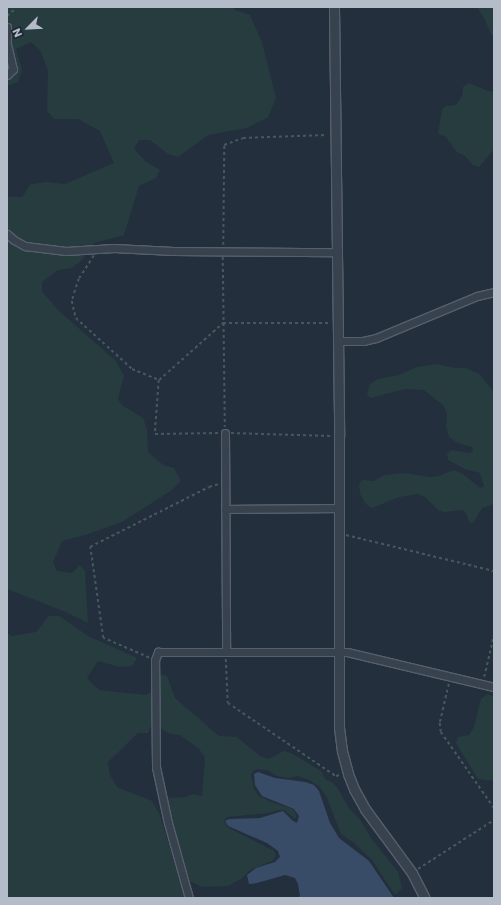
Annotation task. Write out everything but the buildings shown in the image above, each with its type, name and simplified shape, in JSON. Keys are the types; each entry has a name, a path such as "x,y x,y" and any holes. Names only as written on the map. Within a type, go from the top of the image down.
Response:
{"street":[{"path":"334,7 339,436 339,727 342,751 348,774 365,809 412,873 425,898"},
{"path":"7,27 7,40"},
{"path":"7,44 13,69 7,76"},
{"path":"7,234 25,246 39,249 66,251 114,248 173,251 336,252"},
{"path":"338,341 363,341 376,338 477,296 494,292"},
{"path":"225,433 224,483 226,651"},
{"path":"225,509 338,508"},
{"path":"189,898 168,823 156,767 155,660 158,652 347,652 494,687"}],"path":[{"path":"7,16 17,7"},
{"path":"225,433 223,323 224,145 244,138 335,134"},
{"path":"97,250 79,279 72,301 76,318 132,368 159,380"},
{"path":"337,322 223,323 159,380 155,434 225,433 339,436"},
{"path":"155,660 103,638 90,547 209,487 224,483"},
{"path":"338,534 494,571"},
{"path":"482,684 494,634"},
{"path":"226,651 228,703 336,776 348,774"},
{"path":"450,676 440,723 441,732 494,808"},
{"path":"412,873 494,820"}],"green space":[{"path":"7,7 234,7 235,10 250,15 262,42 276,98 268,117 247,128 208,135 178,157 168,154 150,140 139,140 134,149 146,162 160,170 156,178 139,186 124,235 94,243 82,260 72,268 58,270 42,282 42,292 59,311 115,360 124,376 118,399 122,405 143,418 147,429 148,452 163,465 174,468 181,481 172,490 122,522 85,535 62,541 53,562 57,571 72,573 80,565 85,571 88,623 66,612 7,589 7,197 22,197 31,184 47,182 65,184 114,163 100,131 78,119 54,119 47,111 48,71 40,50 31,42 16,49 22,70 18,82 7,86"},
{"path":"477,7 494,7 494,38 485,20"},
{"path":"469,83 488,91 494,91 494,149 479,167 473,165 465,156 457,152 445,136 438,134 442,109 447,106 456,105 462,96 463,87"},
{"path":"437,364 455,368 466,368 479,374 494,392 494,504 482,508 473,523 469,522 467,515 463,510 444,512 438,510 425,497 418,494 399,497 372,508 366,504 360,494 359,484 362,480 373,481 385,475 404,473 430,477 439,476 454,470 463,474 480,488 484,486 480,473 465,469 448,460 447,454 451,450 470,453 473,451 472,447 458,443 449,437 446,427 447,414 443,405 424,390 405,389 371,398 367,395 370,384 378,379 399,375 417,367"},
{"path":"49,616 59,616 88,636 137,658 132,666 120,667 98,661 87,678 99,690 146,695 160,687 160,674 167,676 175,698 219,736 237,737 260,756 269,759 284,751 291,753 321,771 326,780 332,782 339,790 348,807 361,821 371,838 398,872 402,888 395,895 372,860 354,843 341,834 327,798 319,786 298,776 289,778 277,776 267,770 256,769 251,774 254,789 259,796 271,802 293,809 297,816 295,819 284,810 279,810 268,813 227,817 224,821 227,827 274,851 276,856 272,861 252,869 241,879 228,886 202,887 190,881 172,821 168,798 185,797 193,794 202,796 205,757 199,749 180,735 171,734 163,730 159,724 152,724 148,733 138,733 108,762 110,775 117,787 152,801 160,815 185,898 7,898 7,633 12,636 36,632"},
{"path":"487,694 494,696 494,781 478,779 456,743 458,737 469,735 474,727 481,699"}],"water":[{"path":"258,772 275,778 305,782 314,785 319,791 330,823 339,838 369,861 394,898 298,898 300,896 298,884 295,878 285,875 249,884 247,875 256,868 275,862 280,857 278,851 267,843 228,826 225,821 229,819 260,818 283,811 297,823 299,816 294,809 262,796 255,785 254,774"}]}
